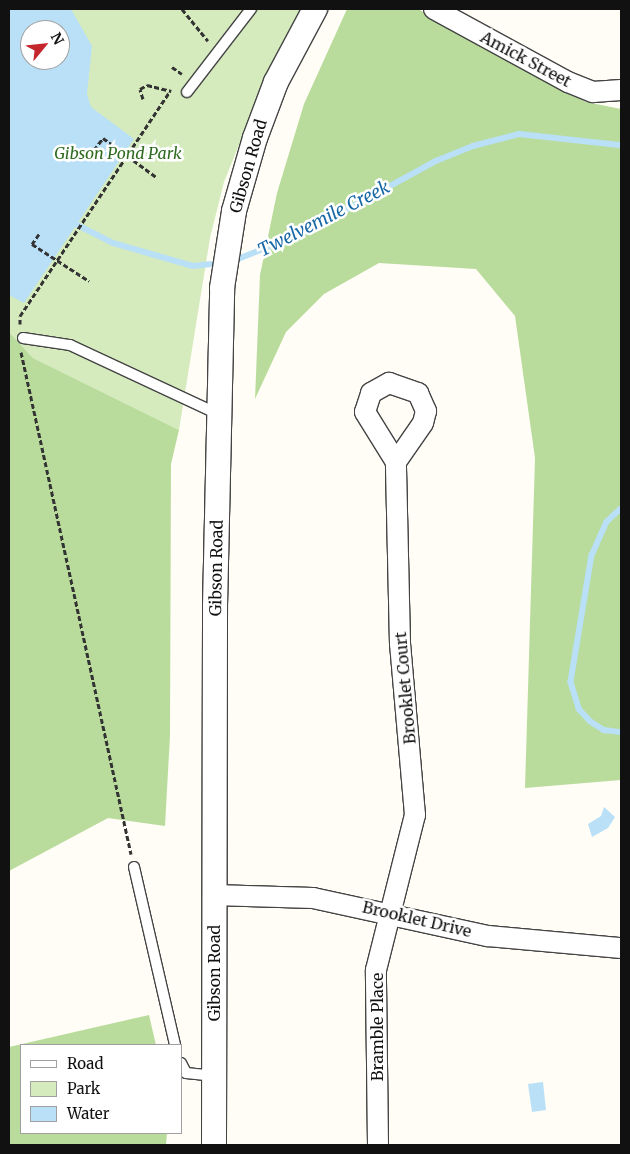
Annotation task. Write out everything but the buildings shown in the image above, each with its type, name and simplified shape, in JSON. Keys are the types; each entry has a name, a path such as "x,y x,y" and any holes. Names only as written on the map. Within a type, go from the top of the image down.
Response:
{"street":[{"name":"Gibson Road","path":"214,1145 213,895 220,314 240,185 276,82 315,9"},
{"name":"Amick Street","path":"434,9 568,82 593,92 621,90"},
{"name":"Brooklet Court","path":"392,912 415,816 400,644 396,462"},
{"name":"Brooklet Drive","path":"213,895 313,898 392,912 488,936 621,948"},
{"name":"Bramble Place","path":"378,1145 374,988 378,954 392,912"}],"lane":[{"path":"183,90 251,9"},
{"path":"23,338 70,344 218,414"},
{"path":"134,866 175,1044"},
{"path":"182,1065 186,1073 213,1076"}],"path":[{"path":"182,9 211,44"},
{"path":"172,68 183,81"},
{"path":"143,100 140,89 147,85 170,91 183,90"},
{"path":"134,866 29,404 21,356 23,338 20,316 58,262 170,91"},
{"path":"94,150 103,138 156,177"},
{"path":"39,234 32,244 89,280"}],"green space":[{"name":"Gibson Pond Park","path":"9,9 301,9 265,80 224,182 210,238 179,430 33,358 9,332"},
{"path":"347,9 418,9 586,102 621,109 621,780 525,788 535,458 515,316 476,269 379,263 324,294 286,332 255,399 260,275 277,193 304,104"},
{"path":"9,332 33,358 179,430 171,464 170,736 165,826 108,818 9,871"},
{"path":"149,1015 156,1044 22,1044"},
{"path":"20,1044 20,1134 167,1134 166,1145 9,1145 9,1047"}],"water":[{"path":"9,9 71,9 92,46 87,94 91,107 134,139 24,303 9,295"},
{"path":"604,807 615,817 608,828 592,837 588,824 601,816"},
{"path":"543,1082 546,1110 532,1112 528,1084"}],"waterway":[{"name":"Twelvemile Creek","path":"233,261 308,231 436,161 473,146 519,134 621,145"},
{"name":"Twelvemile Creek","path":"72,222 113,243 193,266 221,263"},
{"name":"Twelvemile Creek","path":"621,509 607,522 592,555 571,682 579,709 590,721 604,730 621,732"}]}
